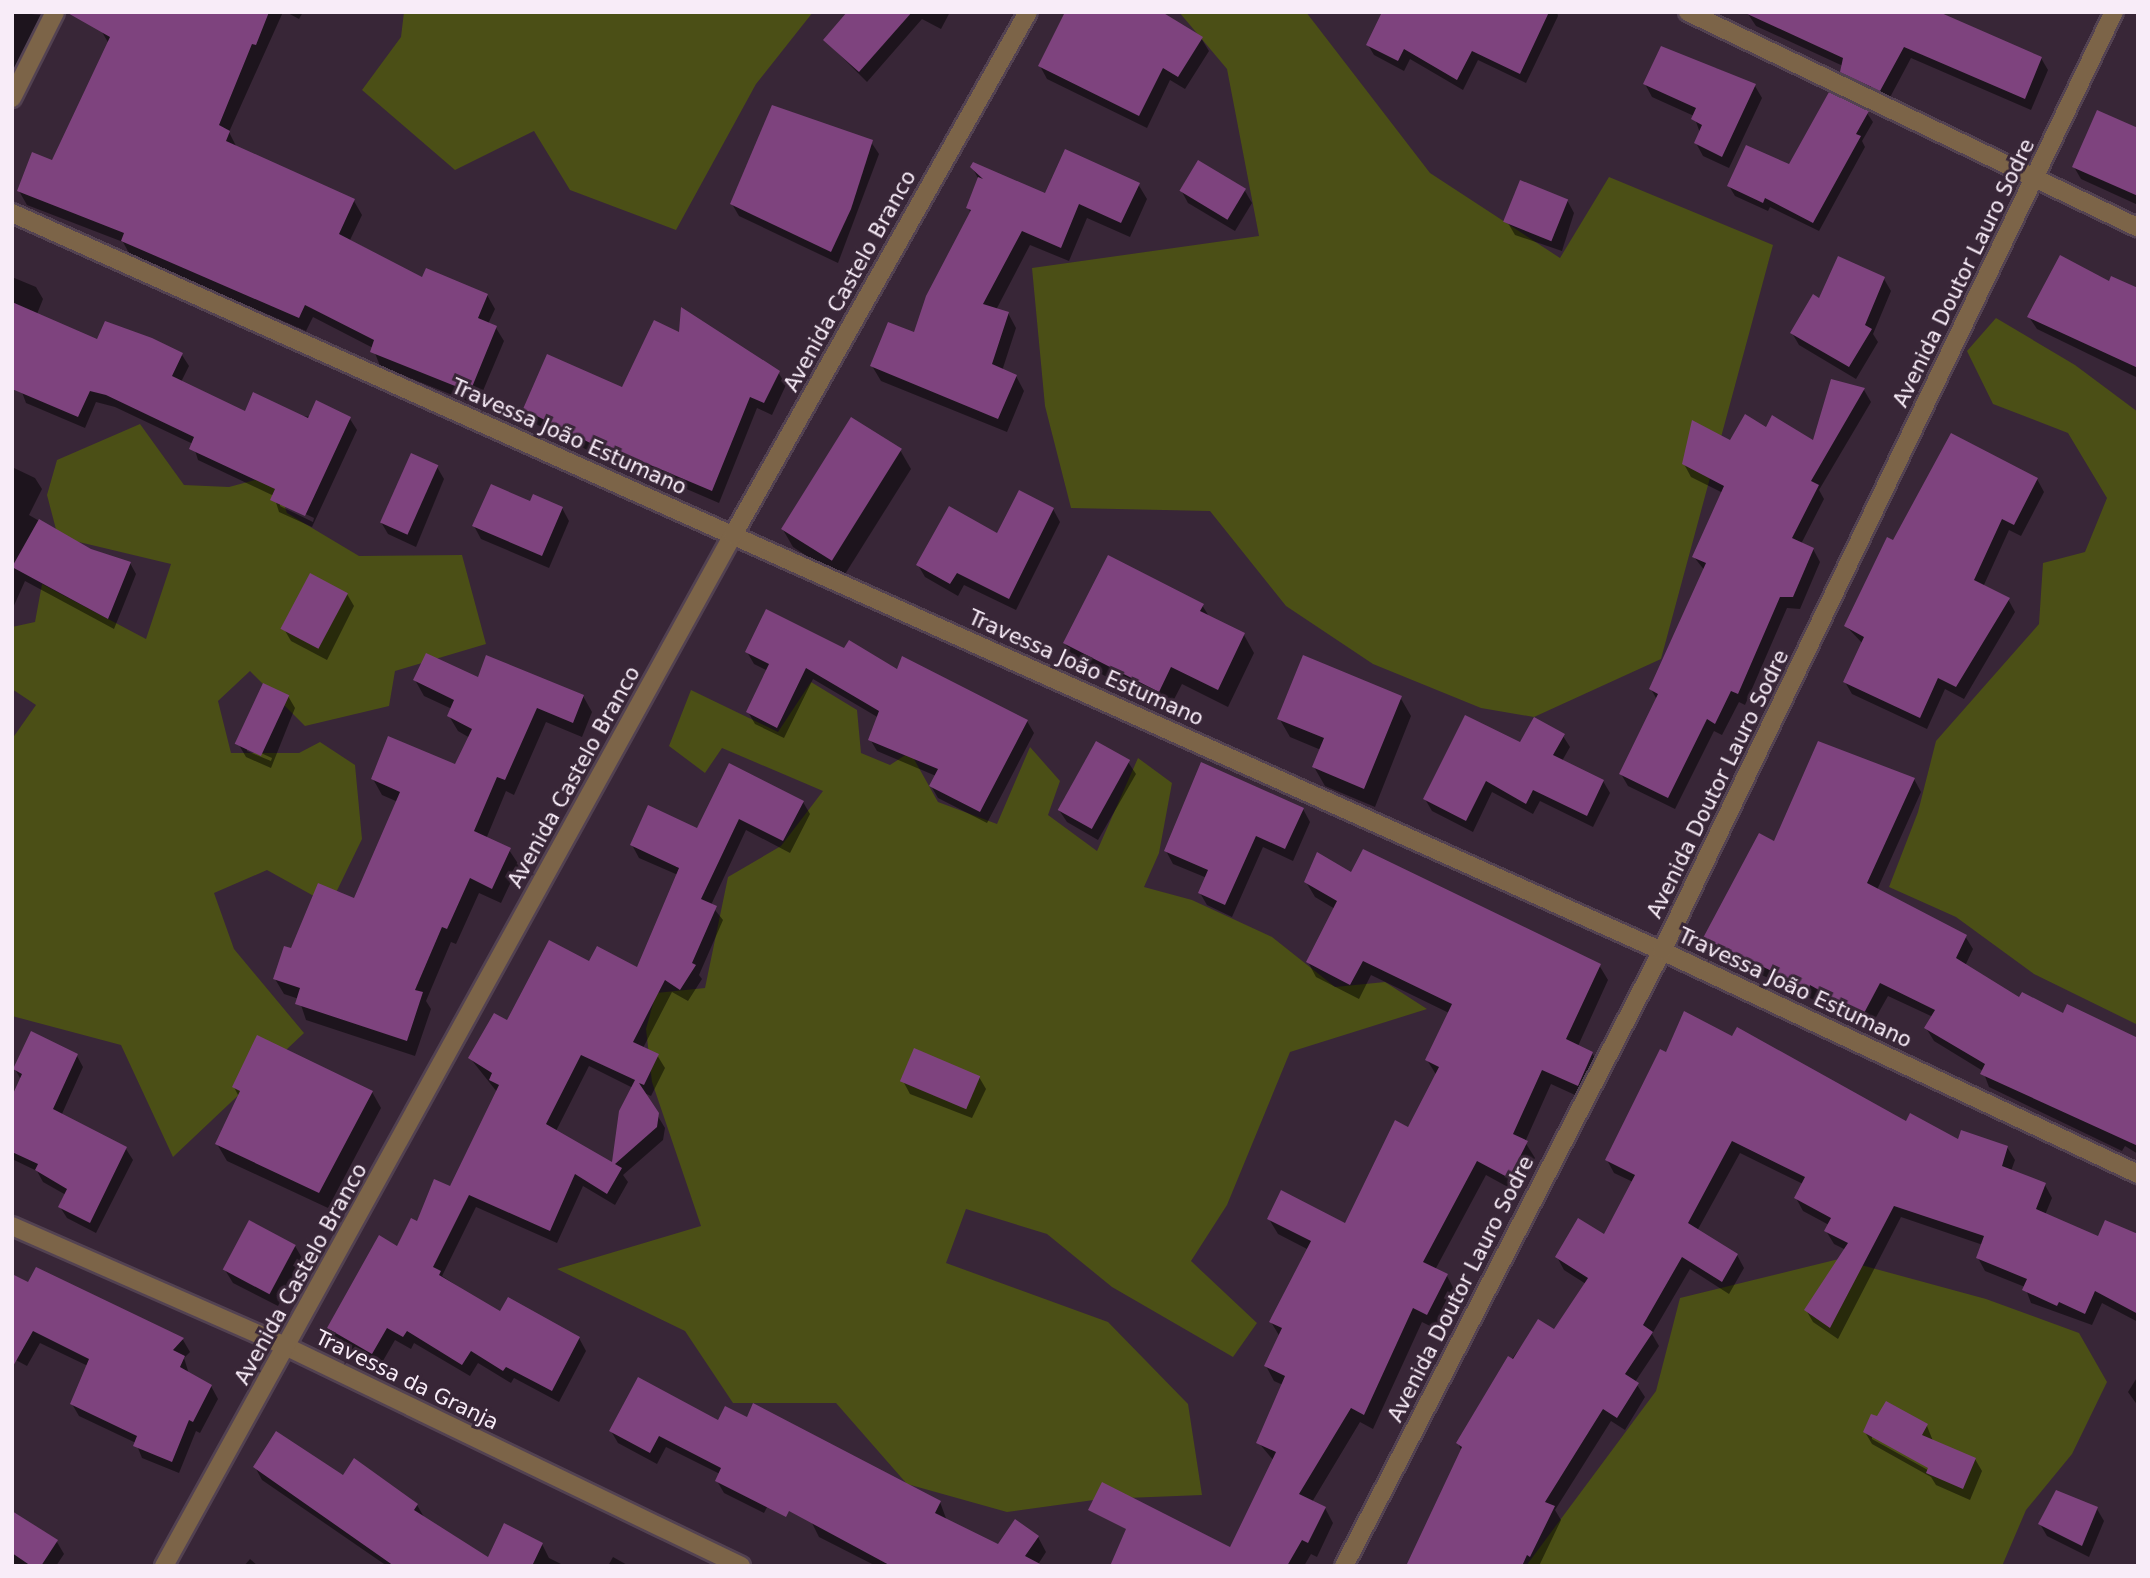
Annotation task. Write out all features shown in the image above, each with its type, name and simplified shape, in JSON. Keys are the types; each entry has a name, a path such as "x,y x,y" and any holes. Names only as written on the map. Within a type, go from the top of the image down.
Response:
{"street":[{"path":"12,98 55,12"},
{"name":"Avenida Castelo Branco","path":"164,1566 733,535 1028,12"},
{"path":"1688,12 2138,228"},
{"name":"Avenida Doutor Lauro Sodre","path":"1344,1566 1662,951 2114,12"},
{"name":"Travessa João Estumano","path":"12,213 1662,951 2138,1174"},
{"name":"Travessa da Granja","path":"12,1226 287,1347 741,1566"}],"green space":[{"path":"404,12 813,12 756,84 676,230 570,190 534,131 455,170 362,90 401,37"},
{"path":"1179,12 1306,12 1430,173 1560,258 1609,177 1773,245 1661,659 1534,717 1481,708 1373,664 1286,606 1210,511 1071,508 1045,406 1032,268 1259,236 1227,69"},
{"path":"1996,318 2075,365 2138,412 2138,1025 2034,974 1956,917 1889,887 1918,812 1936,741 2039,624 2043,563 2085,552 2107,498 2068,433 1993,404 1967,351"},
{"path":"140,424 184,485 229,487 274,475 287,513 359,556 462,555 486,644 395,671 389,706 305,726 250,671 218,701 231,753 299,753 320,742 355,765 362,839 330,905 267,870 214,893 234,949 304,1033 173,1157 121,1045 12,1016 12,739 36,705 12,689 12,627 35,622 42,584 146,639 171,564 58,537 47,495 57,460"},
{"path":"811,682 857,710 861,753 890,765 910,752 938,802 997,824 1030,747 1060,781 1048,815 1097,851 1138,758 1172,783 1159,853 1144,887 1192,900 1272,937 1335,987 1385,982 1427,1009 1290,1052 1227,1205 1191,1261 1257,1323 1233,1357 1112,1287 1047,1234 966,1209 946,1263 1108,1322 1188,1404 1202,1495 1101,1499 1007,1512 907,1484 836,1403 733,1403 685,1331 557,1269 701,1226 652,1082 646,1029 656,993 705,988 728,877 781,846 823,791 722,748 705,773 669,746 691,690 778,732"},
{"path":"1839,1259 1986,1299 2079,1333 2107,1382 2072,1454 2026,1510 2002,1566 1526,1566 1656,1391 1680,1298"}],"building":[{"path":"66,12 269,12 256,45 252,44 219,125 230,131 226,141 355,199 339,234 422,277 426,268 488,294 478,318 497,326 470,392 370,352 374,340 305,305 299,318 121,241 124,233 17,191 32,152 52,160 110,37"},
{"path":"847,12 912,12 859,72 823,40"},
{"path":"1065,12 1162,12 1203,37 1178,77 1163,68 1139,116 1038,66"},
{"path":"1382,12 1549,12 1520,74 1472,51 1457,80 1404,49 1398,61 1366,45"},
{"path":"1743,12 1939,12 2042,57 2025,99 1904,47 1880,91 1840,72 1843,58"},
{"path":"1661,46 1756,84 1722,157 1694,143 1702,125 1691,119 1696,108 1643,84"},
{"path":"1829,92 1869,111 1856,134 1861,136 1813,223 1765,198 1763,203 1727,186 1746,145 1789,164"},
{"path":"772,105 873,140 851,209 831,252 730,204"},
{"path":"2097,110 2138,128 2138,196 2072,167"},
{"path":"1065,149 1140,183 1121,223 1079,204 1061,248 1022,231 983,304 1009,312 992,364 1017,375 998,419 870,366 888,322 914,332 926,296 971,210 966,208 978,177 983,179 970,167 973,162 1045,193"},
{"path":"1198,160 1246,189 1227,220 1179,191"},
{"path":"1520,180 1568,199 1551,241 1503,222"},
{"path":"2060,255 2109,281 2111,276 2138,288 2138,368 2027,317"},
{"path":"1838,256 1885,277 1865,325 1872,329 1849,367 1790,333 1813,294 1819,298"},
{"path":"12,302 97,339 105,321 152,338 183,353 172,376 245,411 253,392 308,418 316,400 351,417 305,516 270,500 275,489 189,449 194,437 106,395 90,391 78,417 12,389"},
{"path":"681,307 780,371 764,403 750,397 712,491 610,448 608,452 523,409 547,354 622,387 654,320 679,332"},
{"path":"1831,379 1865,388 1811,481 1819,485 1792,538 1814,548 1793,597 1780,597 1738,694 1731,691 1715,724 1707,719 1668,798 1619,774 1658,694 1649,689 1706,563 1692,557 1724,486 1682,464 1692,420 1730,440 1745,414 1766,427 1772,415 1813,440"},
{"path":"851,417 902,449 832,561 781,529"},
{"path":"1951,433 2038,478 2014,525 2002,519 1974,580 2010,598 1956,687 1938,678 1920,718 1843,682 1864,637 1844,626 1887,537 1893,540"},
{"path":"411,453 438,465 407,535 380,522"},
{"path":"491,484 530,501 533,494 563,507 542,556 472,526"},
{"path":"1019,490 1054,508 1009,599 957,573 950,584 916,565 949,506 997,533"},
{"path":"39,519 91,549 131,562 108,619 12,567"},
{"path":"1108,555 1204,604 1200,611 1245,633 1218,690 1171,667 1159,692 1063,643"},
{"path":"310,573 348,593 318,649 280,629"},
{"path":"766,609 844,648 849,640 897,669 902,656 1028,720 980,812 929,786 938,769 868,740 879,711 806,668 777,728 746,712 769,664 745,652"},
{"path":"426,653 478,677 486,655 584,695 573,723 537,708 505,780 497,777 474,831 511,848 492,889 470,878 447,929 442,927 415,990 423,992 407,1041 295,1004 300,988 273,979 284,946 291,948 318,883 354,898 400,792 371,779 388,736 455,764 472,729 447,716 454,700 413,680"},
{"path":"1303,655 1402,696 1364,789 1312,767 1324,738 1277,719"},
{"path":"263,683 289,695 261,756 235,744"},
{"path":"1465,715 1520,742 1534,717 1565,734 1553,755 1604,780 1587,816 1533,790 1526,804 1486,781 1466,821 1423,799"},
{"path":"1096,741 1130,760 1092,829 1058,810"},
{"path":"1818,741 1915,778 1867,883 1967,935 1956,958 2019,997 2022,992 2063,1013 2067,1004 2138,1038 2138,1146 1980,1074 1985,1064 1924,1028 1935,1010 1880,983 1863,1015 1810,985 1809,989 1703,938 1759,833 1774,841"},
{"path":"1201,762 1304,808 1285,849 1256,836 1225,905 1198,893 1208,870 1164,851"},
{"path":"729,763 804,801 783,841 739,819 701,899 717,906 692,963 696,965 680,990 665,980 633,1042 659,1054 644,1085 639,1083 659,1113 657,1127 615,1164 622,1168 607,1194 575,1174 550,1231 469,1195 433,1267 441,1271 439,1275 500,1311 508,1297 580,1337 552,1391 506,1367 503,1371 471,1351 462,1365 407,1331 403,1337 387,1328 372,1354 327,1328 379,1235 397,1246 411,1218 417,1221 434,1179 450,1186 499,1085 489,1080 492,1073 468,1058 494,1013 507,1020 549,940 589,961 597,946 637,967 679,868 630,845 648,805 697,828","holes":["581,1055 635,1080 619,1111 612,1162 546,1124"]},
{"path":"1363,849 1601,964 1566,1039 1593,1052 1578,1086 1542,1070 1513,1134 1528,1141 1509,1178 1477,1161 1423,1262 1448,1274 1427,1315 1413,1308 1364,1415 1351,1408 1299,1494 1326,1507 1308,1543 1302,1540 1287,1566 1110,1566 1126,1529 1088,1510 1102,1482 1230,1547 1276,1452 1256,1443 1285,1376 1264,1366 1282,1328 1269,1322 1311,1241 1267,1219 1281,1190 1345,1223 1395,1120 1408,1127 1439,1067 1425,1060 1452,1004 1363,961 1350,985 1306,962 1337,901 1304,882 1317,852 1351,872"},
{"path":"1684,1011 1732,1036 1737,1027 1906,1121 1910,1113 1958,1139 1961,1130 2008,1146 2002,1166 2046,1183 2036,1209 2098,1236 2105,1220 2138,1234 2138,1314 2095,1291 2085,1314 2059,1302 2057,1306 2022,1290 2027,1279 1976,1258 1984,1236 1894,1206 1830,1328 1804,1310 1848,1243 1824,1231 1831,1218 1794,1198 1805,1177 1732,1141 1688,1223 1738,1254 1722,1282 1682,1257 1643,1325 1653,1332 1625,1374 1639,1383 1617,1418 1603,1409 1545,1502 1555,1506 1530,1557 1527,1555 1522,1566 1406,1566 1462,1447 1456,1443 1508,1356 1513,1359 1538,1319 1554,1329 1588,1278 1555,1257 1578,1218 1604,1234 1635,1175 1605,1160 1660,1049 1666,1052"},
{"path":"31,1031 78,1054 53,1109 127,1147 90,1223 58,1207 67,1189 35,1170 38,1164 12,1152 12,1096 22,1074 13,1069"},
{"path":"257,1035 373,1091 319,1193 215,1144 240,1091 232,1087"},
{"path":"914,1048 980,1076 966,1109 900,1081"},
{"path":"249,1220 296,1245 270,1294 223,1269"},
{"path":"36,1267 184,1338 173,1350 185,1356 180,1367 212,1385 193,1422 189,1420 172,1462 133,1446 137,1436 70,1404 89,1359 33,1331 12,1368 12,1274 28,1282"},
{"path":"638,1377 718,1420 725,1406 747,1417 753,1403 941,1501 935,1513 998,1544 1015,1519 1039,1536 1025,1556 1044,1566 891,1566 789,1511 786,1517 715,1481 721,1468 659,1436 650,1453 609,1431"},
{"path":"1886,1401 1928,1424 1922,1435 1976,1458 1963,1489 1926,1473 1928,1468 1863,1432 1871,1414 1877,1416"},
{"path":"276,1431 343,1475 354,1458 418,1504 414,1510 488,1557 504,1523 543,1543 532,1566 394,1566 253,1467"},
{"path":"2056,1490 2098,1507 2082,1546 2038,1524"},
{"path":"12,1511 58,1540 41,1566 31,1566 12,1553"}]}
